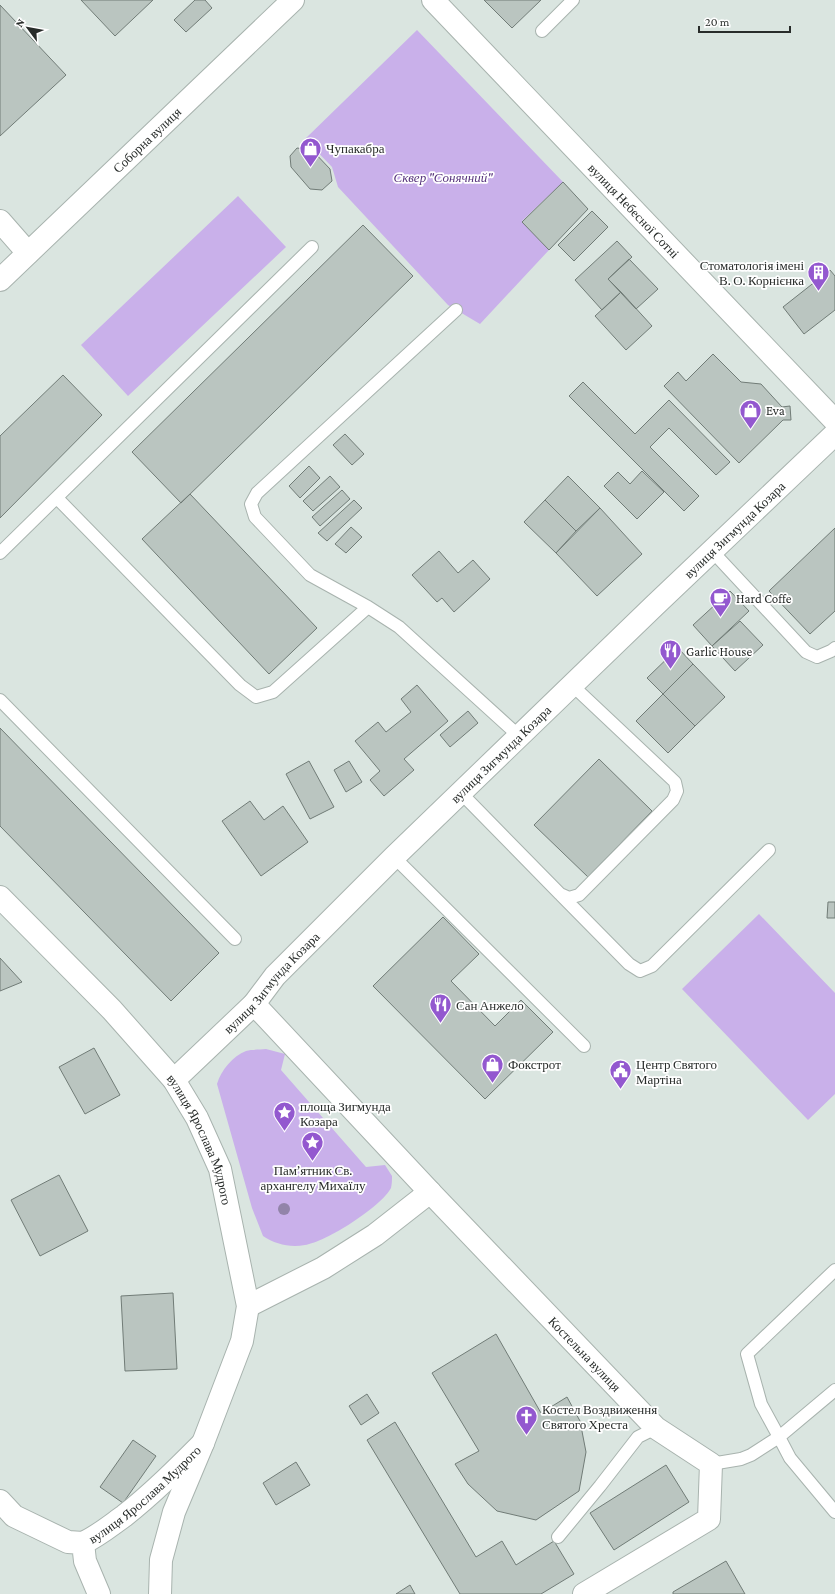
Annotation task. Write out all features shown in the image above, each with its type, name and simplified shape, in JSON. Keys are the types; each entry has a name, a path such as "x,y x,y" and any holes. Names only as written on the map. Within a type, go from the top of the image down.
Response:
{"street":[{"name":"Соборна вулиця","path":"0,280 293,0"},
{"name":"вулиця Небесної Сотні","path":"433,0 835,422"},
{"path":"0,221 28,253"},
{"name":"вулиця Зигмунда Козара","path":"174,1080 254,1004 275,976 394,857 518,736 835,434"},
{"name":"вулиця Ярослава Мудрого","path":"0,897 112,1010 174,1080 197,1118 220,1169 248,1306 242,1341 204,1443 174,1512 161,1560 160,1594"},
{"path":"248,1306 323,1268 369,1239 430,1192 254,1004"},
{"name":"Костельна вулиця","path":"430,1192 656,1428 711,1464"},
{"name":"вулиця Ярослава Мудрого","path":"0,1501 14,1516 68,1542 83,1543 97,1536 137,1506 164,1483 204,1443"},
{"path":"584,1594 708,1520 711,1464"},
{"name":"вулиця Ярослава Мудрого","path":"83,1543 85,1561 99,1594"}],"lane":[{"path":"542,30 573,0"},
{"path":"0,553 312,247"},
{"path":"456,310 257,493 251,504 255,517 310,575 368,607 399,627 518,736"},
{"path":"57,498 240,685 256,697 273,692 368,607"},
{"path":"712,551 806,652 817,657 835,648"},
{"path":"560,894 569,898 579,895 673,800 677,790 674,782 572,685"},
{"path":"0,700 235,939"},
{"path":"461,793 629,964 640,971 652,966 769,850"},
{"path":"394,857 584,1046"},
{"path":"835,1270 747,1354 761,1404 790,1458 835,1512"},
{"path":"711,1464 752,1456 779,1437 835,1390"},
{"path":"558,1537 638,1437 656,1428"}],"green space":[{"name":"Сквер \"Сонячний\"","path":"417,30 563,182 522,221 549,250 480,324 448,305 338,187 332,167 305,139"},
{"path":"238,196 286,247 128,396 81,345"},
{"path":"759,914 835,993 835,1094 808,1120 682,989"},
{"name":"площа Зигмунда Козара","path":"266,1049 285,1054 281,1070 366,1167 385,1165 392,1176 391,1188 385,1196 365,1214 326,1238 305,1245 283,1245 263,1236 252,1208 217,1084 221,1074 232,1060 241,1053 248,1050"}],"building":[{"path":"81,0 153,0 115,36"},
{"path":"195,0 205,0 212,8 186,32 174,20"},
{"path":"484,0 541,0 512,28"},
{"path":"0,5 66,75 0,136"},
{"name":"Чупакабра","path":"297,148 312,150 330,169 332,181 322,190 310,189 291,167 290,156"},
{"path":"563,182 588,209 549,250 522,222"},
{"path":"592,211 608,227 574,261 558,245"},
{"path":"363,225 413,276 181,503 132,452"},
{"path":"617,241 632,257 608,279 621,292 602,310 575,280"},
{"path":"629,259 658,289 636,309 608,279"},
{"name":"Стоматологія імені В. О. Корнієнка","path":"830,270 835,276 835,310 804,334 783,307"},
{"path":"621,292 652,326 626,350 595,316"},
{"path":"713,354 741,382 761,384 782,407 790,406 791,420 783,420 739,463 664,386 678,372 686,381"},
{"path":"63,375 102,415 0,518 0,436"},
{"path":"583,382 635,434 669,400 730,462 716,475 669,428 650,447 699,496 684,511 569,396"},
{"path":"345,434 364,454 352,465 333,445"},
{"path":"309,466 320,478 300,498 289,486"},
{"path":"642,471 664,492 637,519 604,486 618,472 630,484"},
{"path":"330,476 340,487 313,511 303,501"},
{"path":"568,476 600,508 576,531 545,500"},
{"path":"342,490 350,499 320,526 312,517"},
{"path":"190,494 317,628 269,674 142,539"},
{"path":"354,500 362,508 327,541 318,533"},
{"path":"545,500 576,531 556,553 524,522"},
{"path":"600,508 642,554 597,596 556,553"},
{"path":"351,527 362,537 346,553 335,544"},
{"path":"835,528 835,611 810,634 769,591"},
{"path":"439,551 458,573 473,560 490,579 454,612 442,598 437,602 412,575"},
{"name":"Hard Coffe","path":"730,591 749,611 712,646 693,625"},
{"path":"740,621 763,645 735,671 712,646"},
{"name":"Garlic House","path":"678,648 693,664 663,694 647,678"},
{"path":"693,664 725,697 695,726 663,694"},
{"path":"417,685 448,721 404,759 414,770 384,796 370,780 380,771 355,741 378,722 386,732 411,712 401,699"},
{"path":"663,694 695,726 668,753 636,721"},
{"path":"468,711 478,723 450,747 440,735"},
{"path":"0,728 219,953 171,1001 0,826"},
{"path":"599,759 652,811 588,877 534,825"},
{"path":"309,761 334,807 310,819 286,774"},
{"path":"349,761 362,782 346,792 334,770"},
{"path":"250,801 264,820 283,806 308,842 261,876 222,821"},
{"path":"828,902 835,902 835,918 827,918"},
{"path":"443,917 479,954 451,981 495,1026 521,1000 553,1032 485,1099 373,986"},
{"path":"0,958 22,982 0,991"},
{"path":"94,1048 120,1095 85,1114 59,1067"},
{"path":"59,1175 88,1231 40,1256 11,1200"},
{"path":"173,1293 177,1369 125,1371 121,1296"},
{"name":"Костел Воздвиження Святого Хреста","path":"496,1334 541,1413 567,1397 580,1421 586,1452 579,1491 536,1520 497,1511 468,1484 455,1464 479,1451 432,1373"},
{"path":"367,1394 379,1413 361,1425 349,1406"},
{"path":"395,1422 476,1557 502,1541 516,1565 554,1541 574,1574 541,1594 460,1594 367,1440"},
{"path":"133,1440 156,1456 123,1503 100,1487"},
{"path":"296,1462 310,1485 276,1505 263,1483"},
{"path":"666,1465 689,1502 614,1550 590,1513"},
{"path":"726,1561 745,1594 673,1594 673,1592"},
{"path":"410,1585 415,1594 396,1594"}],"place":[{"name":"Чупакабра","path":"310,168"},
{"name":"Стоматологія імені В. О. Корнієнка","path":"819,292"},
{"name":"Eva","path":"751,430"},
{"name":"Hard Coffe","path":"721,618"},
{"name":"Garlic House","path":"670,670"},
{"name":"Сан Анжело","path":"441,1024"},
{"name":"Фокстрот","path":"493,1084"},
{"name":"Центр Святого Мартіна","path":"620,1090"},
{"name":"площа Зигмунда Козара","path":"284,1132"},
{"name":"Пам’ятник Св. архангелу Михаїлу","path":"313,1162"},
{"name":"Костел Воздвиження Святого Хреста","path":"526,1436"}]}
